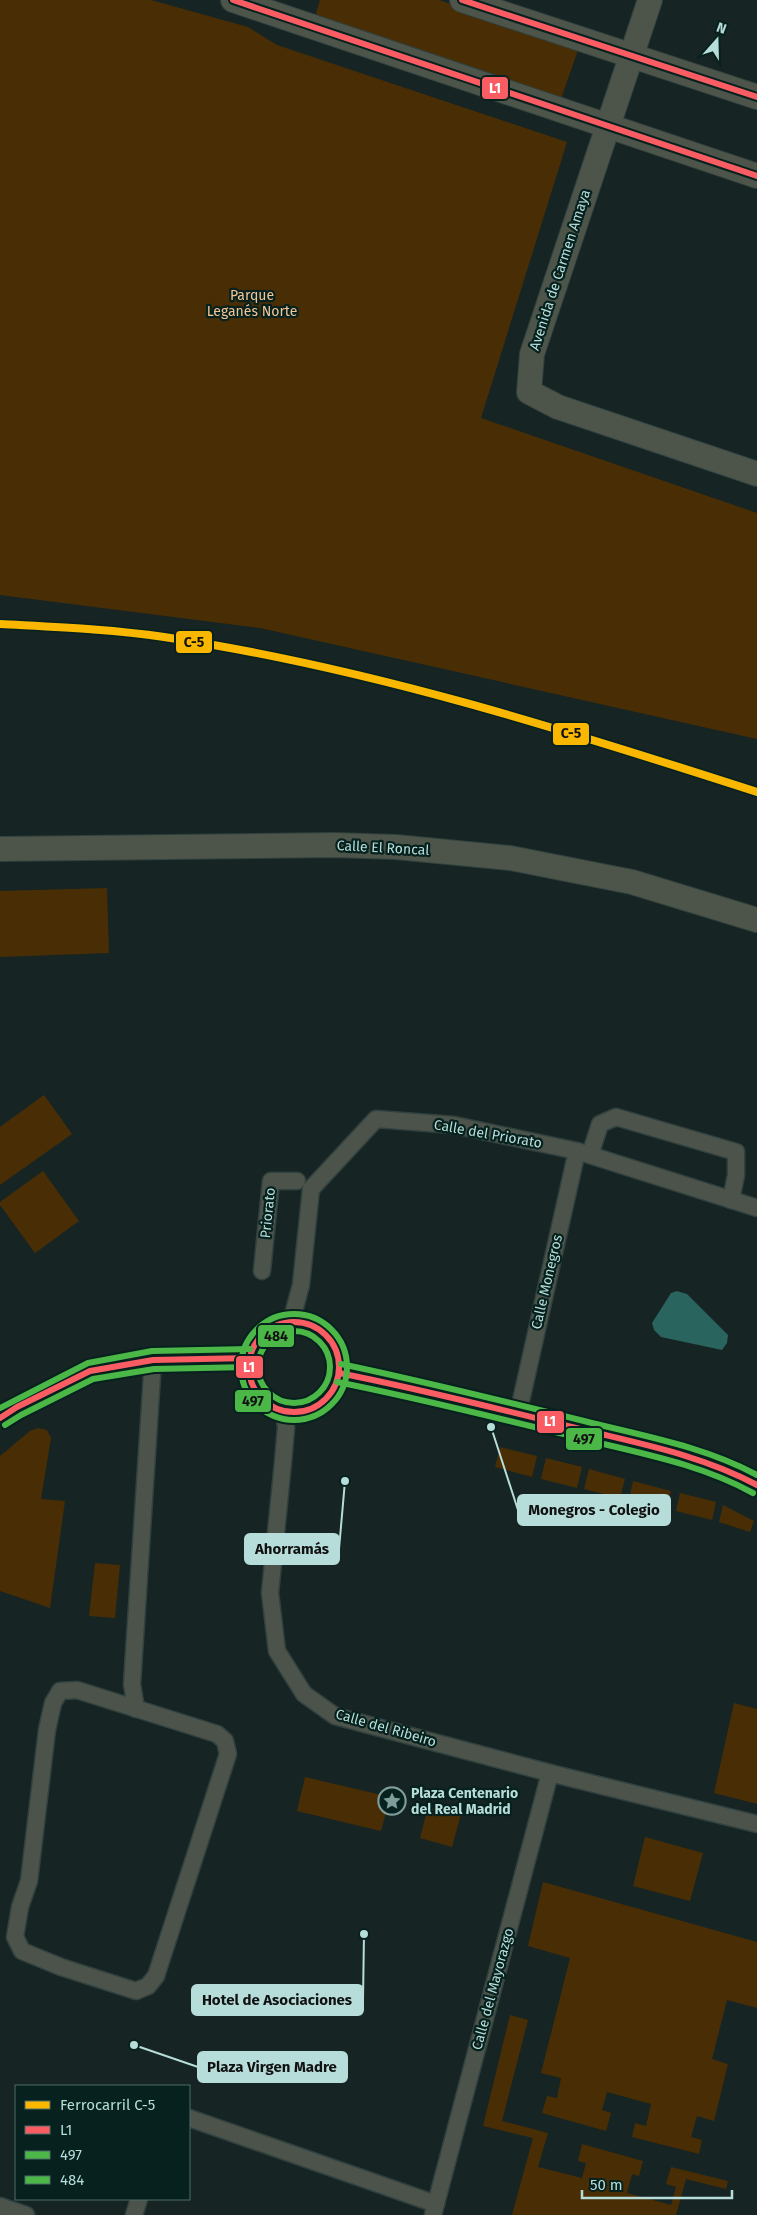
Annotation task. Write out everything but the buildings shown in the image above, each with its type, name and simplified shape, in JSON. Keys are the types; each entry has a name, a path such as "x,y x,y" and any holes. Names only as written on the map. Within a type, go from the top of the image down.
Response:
{"street":[{"path":"233,0 757,176"},
{"path":"462,0 757,97"},
{"name":"Avenida de Carmen Amaya","path":"650,0 532,354 529,392 558,407 757,474"},
{"name":"Calle El Roncal","path":"0,849 324,845 396,847 510,858 632,882 757,920"},
{"path":"583,1153 600,1124 616,1117 736,1152 736,1175 731,1200"},
{"name":"Calle del Priorato","path":"291,1322 302,1285 310,1189 376,1119 454,1125 583,1153 757,1208"},
{"name":"Calle Monegros","path":"518,1414 583,1153"},
{"name":"Priorato","path":"262,1271 271,1181 297,1181"},
{"path":"291,1322 307,1324 323,1333 336,1350 339,1373 334,1387 323,1401 314,1407 299,1411 284,1410 271,1405 256,1390 250,1371 250,1358 255,1345 264,1334 276,1326 291,1322"},
{"path":"0,1418 17,1407 90,1371 153,1360 250,1358"},
{"path":"136,1709 132,1689 153,1360"},
{"path":"339,1373 392,1383 676,1452 743,1477 757,1485"},
{"name":"Calle del Ribeiro","path":"284,1410 286,1428 270,1593 277,1651 304,1694 335,1716 550,1773 757,1824"},
{"path":"77,1690 136,1709 217,1734 225,1741 228,1754 156,1976 148,1986 136,1991 61,1967 22,1951 15,1937 20,1906 28,1882 47,1730 53,1703 60,1691 77,1690"},
{"name":"Calle del Mayorazgo","path":"190,2118 435,2210 550,1773"},
{"path":"134,2215 139,2200"},
{"path":"0,2206 26,2215"}],"green space":[{"name":"Parque Leganés Norte","path":"0,0 151,0 248,27 277,45 567,142 481,418 757,513 757,739 260,628 0,595"},
{"path":"320,0 439,0 579,47 561,99 315,17"},
{"path":"107,888 109,953 0,957 0,891"},
{"path":"44,1095 72,1134 0,1185 0,1127"},
{"path":"43,1171 79,1221 35,1253 0,1205 0,1202"},
{"path":"38,1428 47,1430 51,1438 41,1499 65,1501 50,1608 0,1591 0,1456 30,1431"},
{"path":"500,1447 537,1456 532,1477 495,1467"},
{"path":"546,1458 582,1467 577,1488 541,1479"},
{"path":"589,1469 625,1479 620,1498 584,1489"},
{"path":"633,1481 671,1491 666,1509 629,1500"},
{"path":"680,1493 716,1502 712,1520 676,1511"},
{"path":"723,1505 754,1521 750,1532 719,1522"},
{"path":"95,1563 120,1565 115,1618 89,1616"},
{"path":"734,1703 757,1709 757,1804 714,1793"},
{"path":"305,1777 390,1797 381,1831 297,1811"},
{"path":"428,1807 461,1814 452,1847 420,1838"},
{"path":"645,1837 703,1853 690,1901 633,1886"},
{"path":"543,1882 757,1942 757,2008 727,2000 712,2059 728,2064 714,2121 697,2116 691,2137 702,2140 699,2154 632,2137 635,2123 646,2126 651,2104 607,2092 602,2110 611,2113 606,2131 542,2113 547,2096 557,2098 561,2078 541,2073 570,1958 528,1946"},
{"path":"510,2015 528,2020 502,2121 548,2133 538,2167 582,2178 586,2163 578,2161 582,2144 643,2161 639,2176 632,2174 627,2193 671,2205 676,2187 666,2184 671,2167 728,2181 726,2189 686,2179 676,2215 512,2215 533,2138 483,2126"}],"shaded area":[{"path":"677,1291 687,1294 728,1335 727,1343 722,1350 661,1337 654,1330 652,1323 671,1293"}],"rail line":[{"name":"C-5","path":"0,624 144,634 314,665 463,702 537,723 757,792"}],"transit line":[{"name":"L1","path":"233,0 757,176"},
{"name":"L1","path":"462,0 757,97"},
{"name":"497","path":"294,1314 314,1318 332,1329 343,1347 347,1367 343,1387 332,1405 314,1416 294,1420 274,1416 256,1405 245,1387 241,1367 245,1347 256,1329 274,1318 294,1314"},
{"name":"L1","path":"294,1322 303,1323 319,1330 331,1342 338,1358 339,1367 338,1376 331,1392 319,1404 303,1411 294,1412 285,1411 269,1404 257,1392 250,1376 249,1367 250,1358 257,1342 269,1330 285,1323 294,1322"},
{"name":"484","path":"294,1331 314,1337 324,1347 330,1367 324,1387 314,1397 294,1403 274,1397 264,1387 258,1367 264,1347 274,1337 294,1331"},
{"name":"484","path":"0,1408 88,1363 152,1351 250,1349"},
{"name":"L1","path":"0,1418 17,1407 90,1371 153,1360 250,1358"},
{"name":"484","path":"341,1364 462,1391 672,1443 715,1456 757,1475"},
{"name":"497","path":"5,1425 93,1379 154,1369 250,1367"},
{"name":"L1","path":"339,1373 648,1445 714,1466 757,1485"},
{"name":"497","path":"337,1382 458,1408 645,1454 689,1466 753,1493"}],"place":[{"name":"Monegros - Colegio","path":"491,1427"},
{"name":"Ahorramás","path":"345,1481"},
{"name":"Plaza Centenario del Real Madrid","path":"392,1801"},
{"name":"Hotel de Asociaciones","path":"364,1934"},
{"name":"Plaza Virgen Madre","path":"134,2045"}]}
